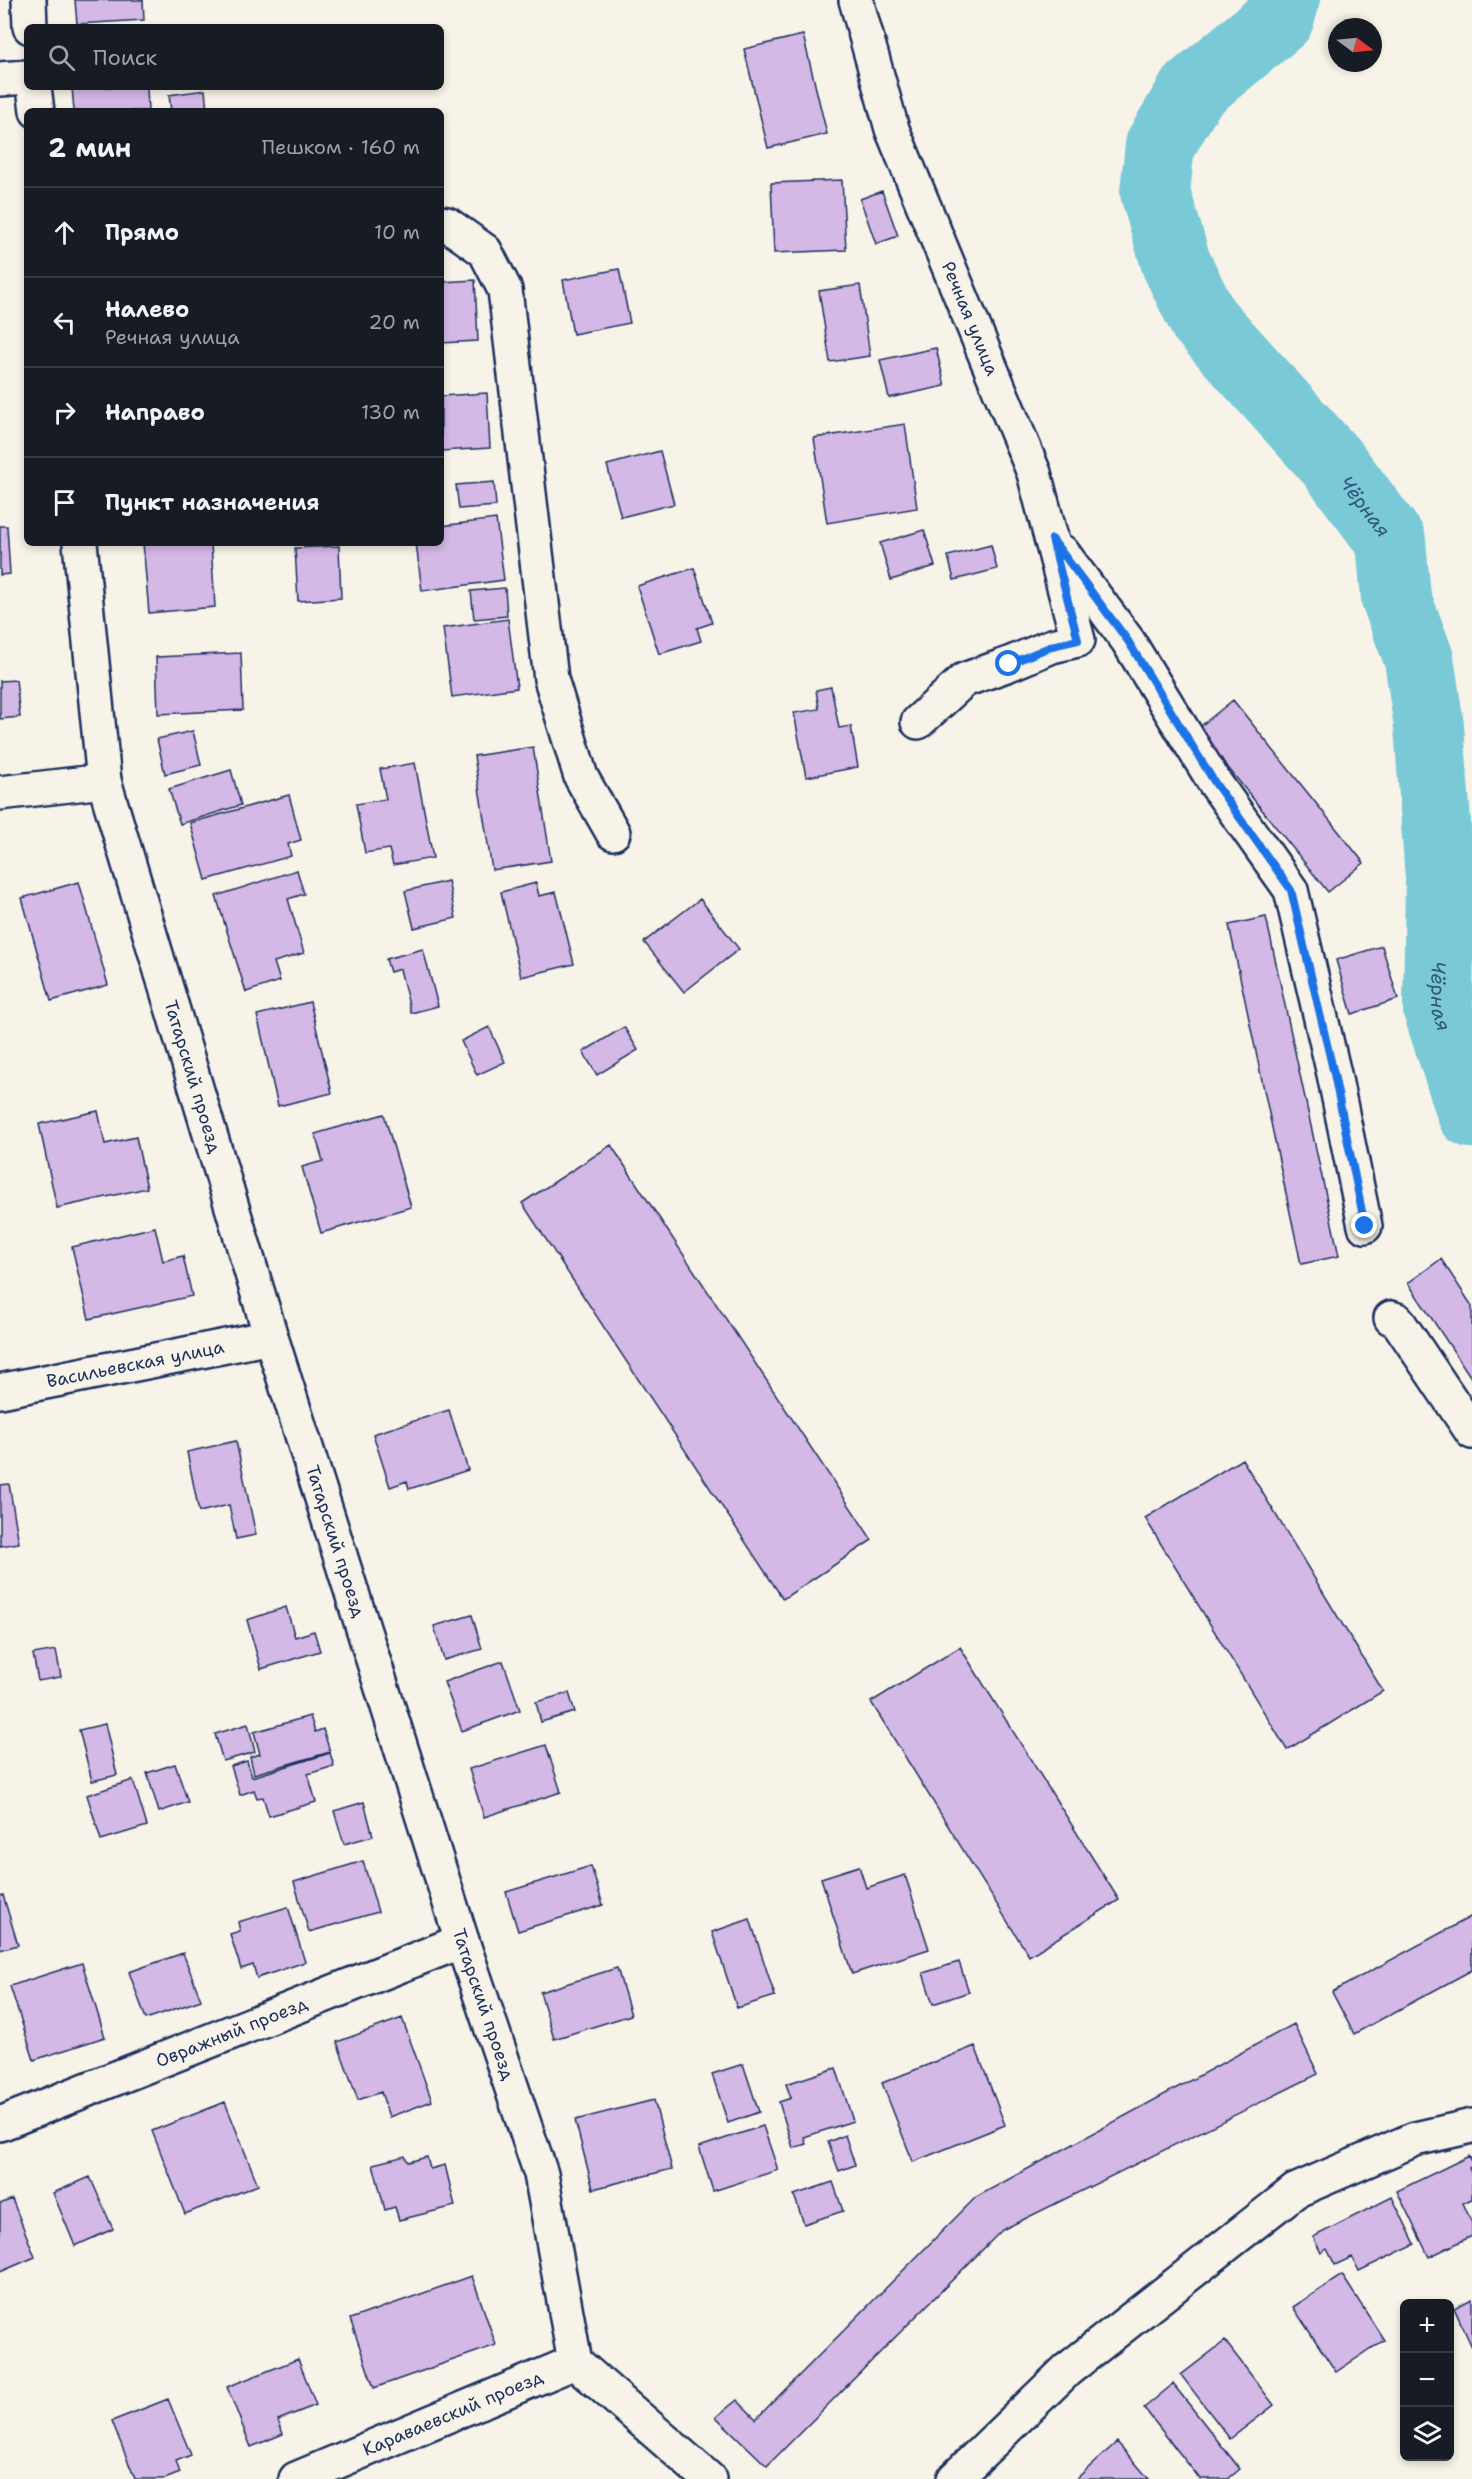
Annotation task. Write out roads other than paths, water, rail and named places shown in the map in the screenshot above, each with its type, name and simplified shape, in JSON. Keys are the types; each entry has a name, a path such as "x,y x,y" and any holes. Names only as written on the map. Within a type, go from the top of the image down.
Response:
{"street":[{"path":"29,0 30,24"},
{"name":"Речная улица","path":"856,0 892,129 1035,473 1078,640 1052,646 964,680 918,722"},
{"path":"0,79 24,76"},
{"path":"34,90 37,108"},
{"path":"444,224 485,251 505,290 551,678 581,777 613,833"},
{"path":"1052,539 1128,641 1215,783 1291,890 1334,1074 1365,1226"},
{"name":"Татарский проезд","path":"80,546 104,782 271,1337 462,1941 541,2174 575,2362"},
{"path":"0,793 104,782"},
{"path":"1391,1318 1398,1320 1472,1432"},
{"name":"Васильевская улица","path":"0,1391 271,1337"},
{"name":"Овражный проезд","path":"0,2124 462,1941"},
{"path":"954,2479 1067,2370 1295,2191 1415,2139 1472,2126"},
{"path":"575,2362 709,2479"},
{"name":"Караваевский проезд","path":"296,2479 575,2362"}],"waterway":[{"name":"Чёрная","path":"1285,0 1279,19 1192,91 1160,145 1155,192 1176,263 1203,319 1334,465 1391,541 1396,598 1419,659 1429,726 1440,878 1438,1009 1472,1113"}]}
